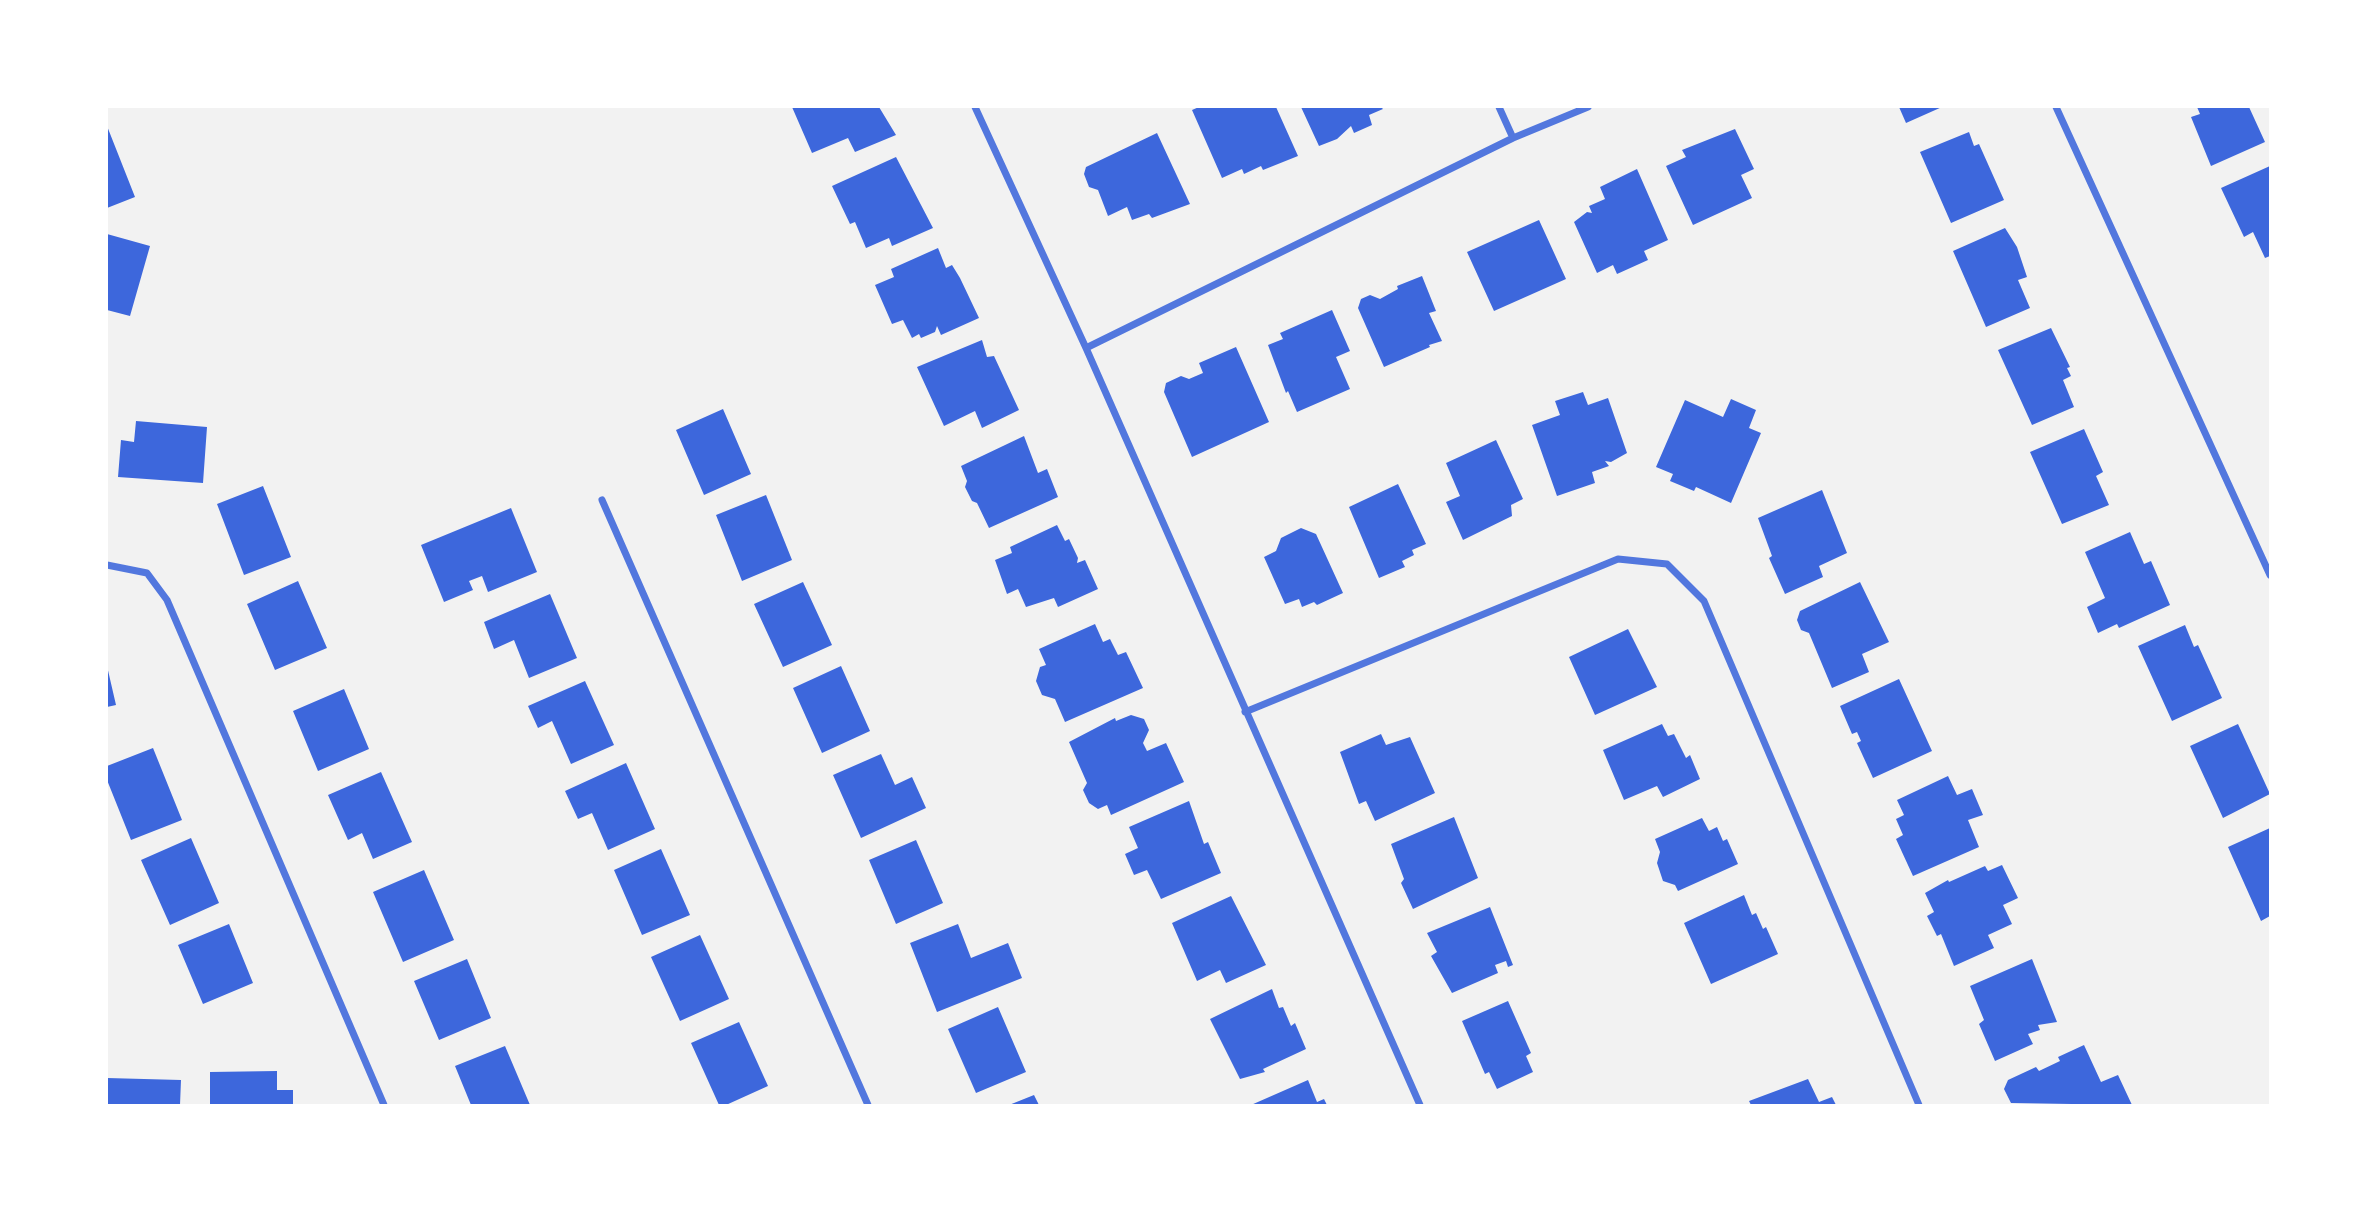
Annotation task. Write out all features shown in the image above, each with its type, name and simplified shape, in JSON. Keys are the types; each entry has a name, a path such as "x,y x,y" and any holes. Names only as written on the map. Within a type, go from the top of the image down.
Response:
{"street":[{"path":"975,107 1086,348 1420,1105"},
{"path":"1499,107 1513,138"},
{"path":"1086,348 1513,138 1588,107"},
{"path":"2056,107 2270,575"},
{"path":"603,500 868,1105"},
{"path":"1245,712 1618,559 1667,564 1704,601 1919,1105"},
{"path":"107,565 148,573 167,600 384,1105"}],"building":[{"path":"792,107 879,107 896,135 855,152 848,138 812,153"},
{"path":"1199,107 1276,107 1298,156 1263,170 1261,166 1244,174 1242,169 1222,178 1192,110"},
{"path":"1301,107 1383,109 1369,115 1372,125 1354,133 1351,126 1337,139 1319,146"},
{"path":"1899,107 1942,107 1906,123"},
{"path":"2197,107 2249,107 2265,142 2211,166 2191,117 2200,114"},
{"path":"107,126 135,197 107,208"},
{"path":"1735,129 1754,169 1741,175 1752,198 1693,225 1666,166 1686,157 1682,150"},
{"path":"1969,132 1974,146 1979,144 2004,200 1951,223 1920,152"},
{"path":"1157,133 1190,204 1152,218 1149,214 1132,220 1127,207 1108,216 1098,190 1089,187 1084,174 1086,167"},
{"path":"896,157 933,228 892,246 889,238 866,248 855,222 850,224 832,186"},
{"path":"2270,166 2270,256 2265,258 2253,232 2244,237 2221,188"},
{"path":"1637,169 1668,240 1644,251 1648,260 1617,274 1613,265 1597,273 1574,222 1587,212 1592,213 1589,206 1605,199 1600,187"},
{"path":"1539,220 1566,279 1494,311 1467,252"},
{"path":"2005,228 2017,247 2027,277 2018,280 2030,308 1986,327 1953,251"},
{"path":"107,234 150,246 130,316 107,310"},
{"path":"938,248 946,268 952,265 960,278 979,318 941,335 937,326 935,332 921,338 919,334 912,338 903,320 892,324 875,285 894,277 891,269"},
{"path":"1422,276 1436,311 1429,313 1442,341 1384,367 1358,308 1361,299 1370,295 1380,299 1398,289 1397,286"},
{"path":"1332,310 1350,351 1336,357 1350,389 1297,412 1288,391 1286,393 1268,345 1283,339 1280,333"},
{"path":"2051,328 2070,367 2067,368 2071,376 2063,380 2074,407 2032,425 1998,350"},
{"path":"982,340 987,357 994,356 1019,410 982,428 975,411 944,426 917,367"},
{"path":"1236,347 1269,422 1192,457 1164,392 1166,383 1181,376 1189,379 1203,373 1199,363"},
{"path":"1583,392 1588,405 1608,398 1627,453 1611,462 1605,461 1609,466 1592,472 1595,483 1557,496 1532,425 1560,415 1555,401"},
{"path":"1731,399 1756,410 1749,428 1761,433 1731,503 1696,487 1694,491 1670,481 1673,474 1656,467 1685,400 1723,417"},
{"path":"723,409 751,474 704,495 676,430"},
{"path":"136,421 207,427 203,483 118,477 121,440 134,442"},
{"path":"2084,429 2103,472 2096,476 2109,505 2062,524 2030,452"},
{"path":"1024,436 1038,473 1047,469 1058,497 989,528 977,503 972,501 965,487 967,481 961,466"},
{"path":"1496,440 1523,499 1511,505 1512,516 1463,540 1446,502 1460,496 1446,463"},
{"path":"1398,484 1426,544 1412,550 1414,555 1402,561 1405,567 1379,578 1349,507"},
{"path":"263,486 291,557 244,575 217,504"},
{"path":"1822,490 1847,553 1819,566 1823,577 1785,594 1769,558 1772,556 1758,518"},
{"path":"766,495 792,560 742,581 716,515"},
{"path":"511,508 537,572 488,592 482,576 469,581 473,590 444,602 421,545"},
{"path":"1057,525 1065,541 1069,539 1078,558 1077,563 1085,560 1098,589 1058,607 1054,598 1026,607 1018,589 1007,594 995,560 1012,553 1010,547"},
{"path":"1301,528 1316,534 1343,593 1317,605 1314,602 1302,607 1299,599 1285,604 1264,557 1276,551 1281,538"},
{"path":"2130,532 2144,564 2151,561 2170,605 2119,628 2117,624 2098,633 2087,607 2105,598 2085,552"},
{"path":"298,581 327,648 275,670 247,604"},
{"path":"803,582 832,645 783,667 754,604"},
{"path":"1860,582 1889,642 1862,654 1869,672 1832,688 1809,633 1801,630 1797,620 1800,611"},
{"path":"550,594 577,658 529,678 514,640 494,649 484,622"},
{"path":"1095,624 1103,642 1110,639 1118,655 1126,652 1143,688 1065,722 1055,699 1042,695 1036,681 1040,667 1046,665 1039,649"},
{"path":"2185,625 2194,647 2198,645 2222,698 2172,721 2138,646"},
{"path":"1628,629 1657,687 1595,715 1569,657"},
{"path":"107,666 116,705 107,707"},
{"path":"841,666 870,731 822,753 793,688"},
{"path":"1899,679 1932,751 1873,778 1857,743 1861,741 1857,732 1852,734 1840,706"},
{"path":"585,681 614,745 571,764 552,721 538,728 528,706"},
{"path":"344,689 369,749 318,771 293,711"},
{"path":"1131,715 1144,719 1149,730 1143,743 1147,751 1166,743 1184,782 1111,815 1107,805 1098,809 1089,803 1083,790 1087,783 1069,742 1115,718 1116,721"},
{"path":"1662,724 1668,736 1674,734 1686,758 1690,755 1700,779 1663,797 1657,786 1624,800 1603,750"},
{"path":"2238,724 2270,794 2223,818 2190,746"},
{"path":"1381,734 1386,745 1410,737 1435,793 1375,821 1366,801 1359,804 1340,752"},
{"path":"153,748 182,820 131,840 107,780 107,766"},
{"path":"881,754 895,785 912,777 926,808 861,838 833,775"},
{"path":"626,763 655,829 608,850 592,813 578,819 565,791"},
{"path":"381,772 412,842 373,859 362,833 348,840 328,795"},
{"path":"1948,776 1957,795 1972,789 1983,815 1968,820 1979,847 1913,876 1896,839 1903,835 1896,819 1904,815 1897,800"},
{"path":"1189,801 1204,844 1208,842 1221,873 1161,899 1147,870 1134,875 1125,854 1138,848 1129,827"},
{"path":"1454,817 1478,878 1413,909 1401,883 1404,879 1391,844"},
{"path":"1702,818 1709,831 1717,827 1723,841 1727,839 1738,864 1678,891 1675,885 1663,881 1657,863 1660,852 1655,839"},
{"path":"2270,828 2270,916 2261,921 2228,847"},
{"path":"191,838 219,903 170,925 141,860"},
{"path":"916,840 943,903 896,924 869,860"},
{"path":"661,849 690,915 642,935 614,870"},
{"path":"2002,865 2018,898 2003,905 2012,924 1988,935 1994,948 1954,966 1941,934 1937,936 1927,916 1934,912 1925,893 1948,880 1949,882 1985,866 1988,871"},
{"path":"424,870 454,940 403,962 373,892"},
{"path":"1744,895 1752,915 1756,913 1763,929 1766,927 1778,954 1711,984 1684,923"},
{"path":"1231,896 1266,965 1226,983 1220,970 1197,981 1172,923"},
{"path":"1490,907 1513,965 1508,967 1506,961 1495,965 1498,973 1452,993 1431,956 1437,952 1427,933"},
{"path":"229,924 253,983 203,1004 178,945"},
{"path":"958,924 971,958 1008,943 1022,978 937,1012 910,943"},
{"path":"700,935 729,999 680,1021 651,957"},
{"path":"467,959 491,1018 439,1040 414,981"},
{"path":"2032,959 2057,1022 2038,1025 2040,1030 2028,1034 2033,1044 1995,1061 1979,1024 1984,1020 1970,986"},
{"path":"1272,989 1279,1008 1283,1007 1291,1026 1295,1023 1306,1049 1263,1069 1265,1072 1240,1079 1210,1019"},
{"path":"1508,1001 1531,1053 1526,1056 1533,1072 1497,1089 1489,1072 1485,1074 1462,1021"},
{"path":"998,1007 1026,1072 976,1093 948,1029"},
{"path":"739,1022 768,1086 726,1105 719,1105 691,1043"},
{"path":"2084,1045 2101,1082 2118,1075 2132,1105 2011,1103 2004,1089 2008,1080 2036,1067 2039,1071 2060,1061 2058,1057"},
{"path":"505,1046 530,1105 471,1105 455,1066"},
{"path":"277,1071 277,1090 293,1090 293,1105 210,1105 210,1072"},
{"path":"107,1078 181,1080 180,1105 107,1105"},
{"path":"1808,1079 1819,1102 1832,1097 1836,1105 1751,1105 1749,1101"},
{"path":"1308,1080 1317,1102 1324,1099 1327,1105 1251,1105"},
{"path":"1034,1095 1039,1105 1009,1105"}]}
